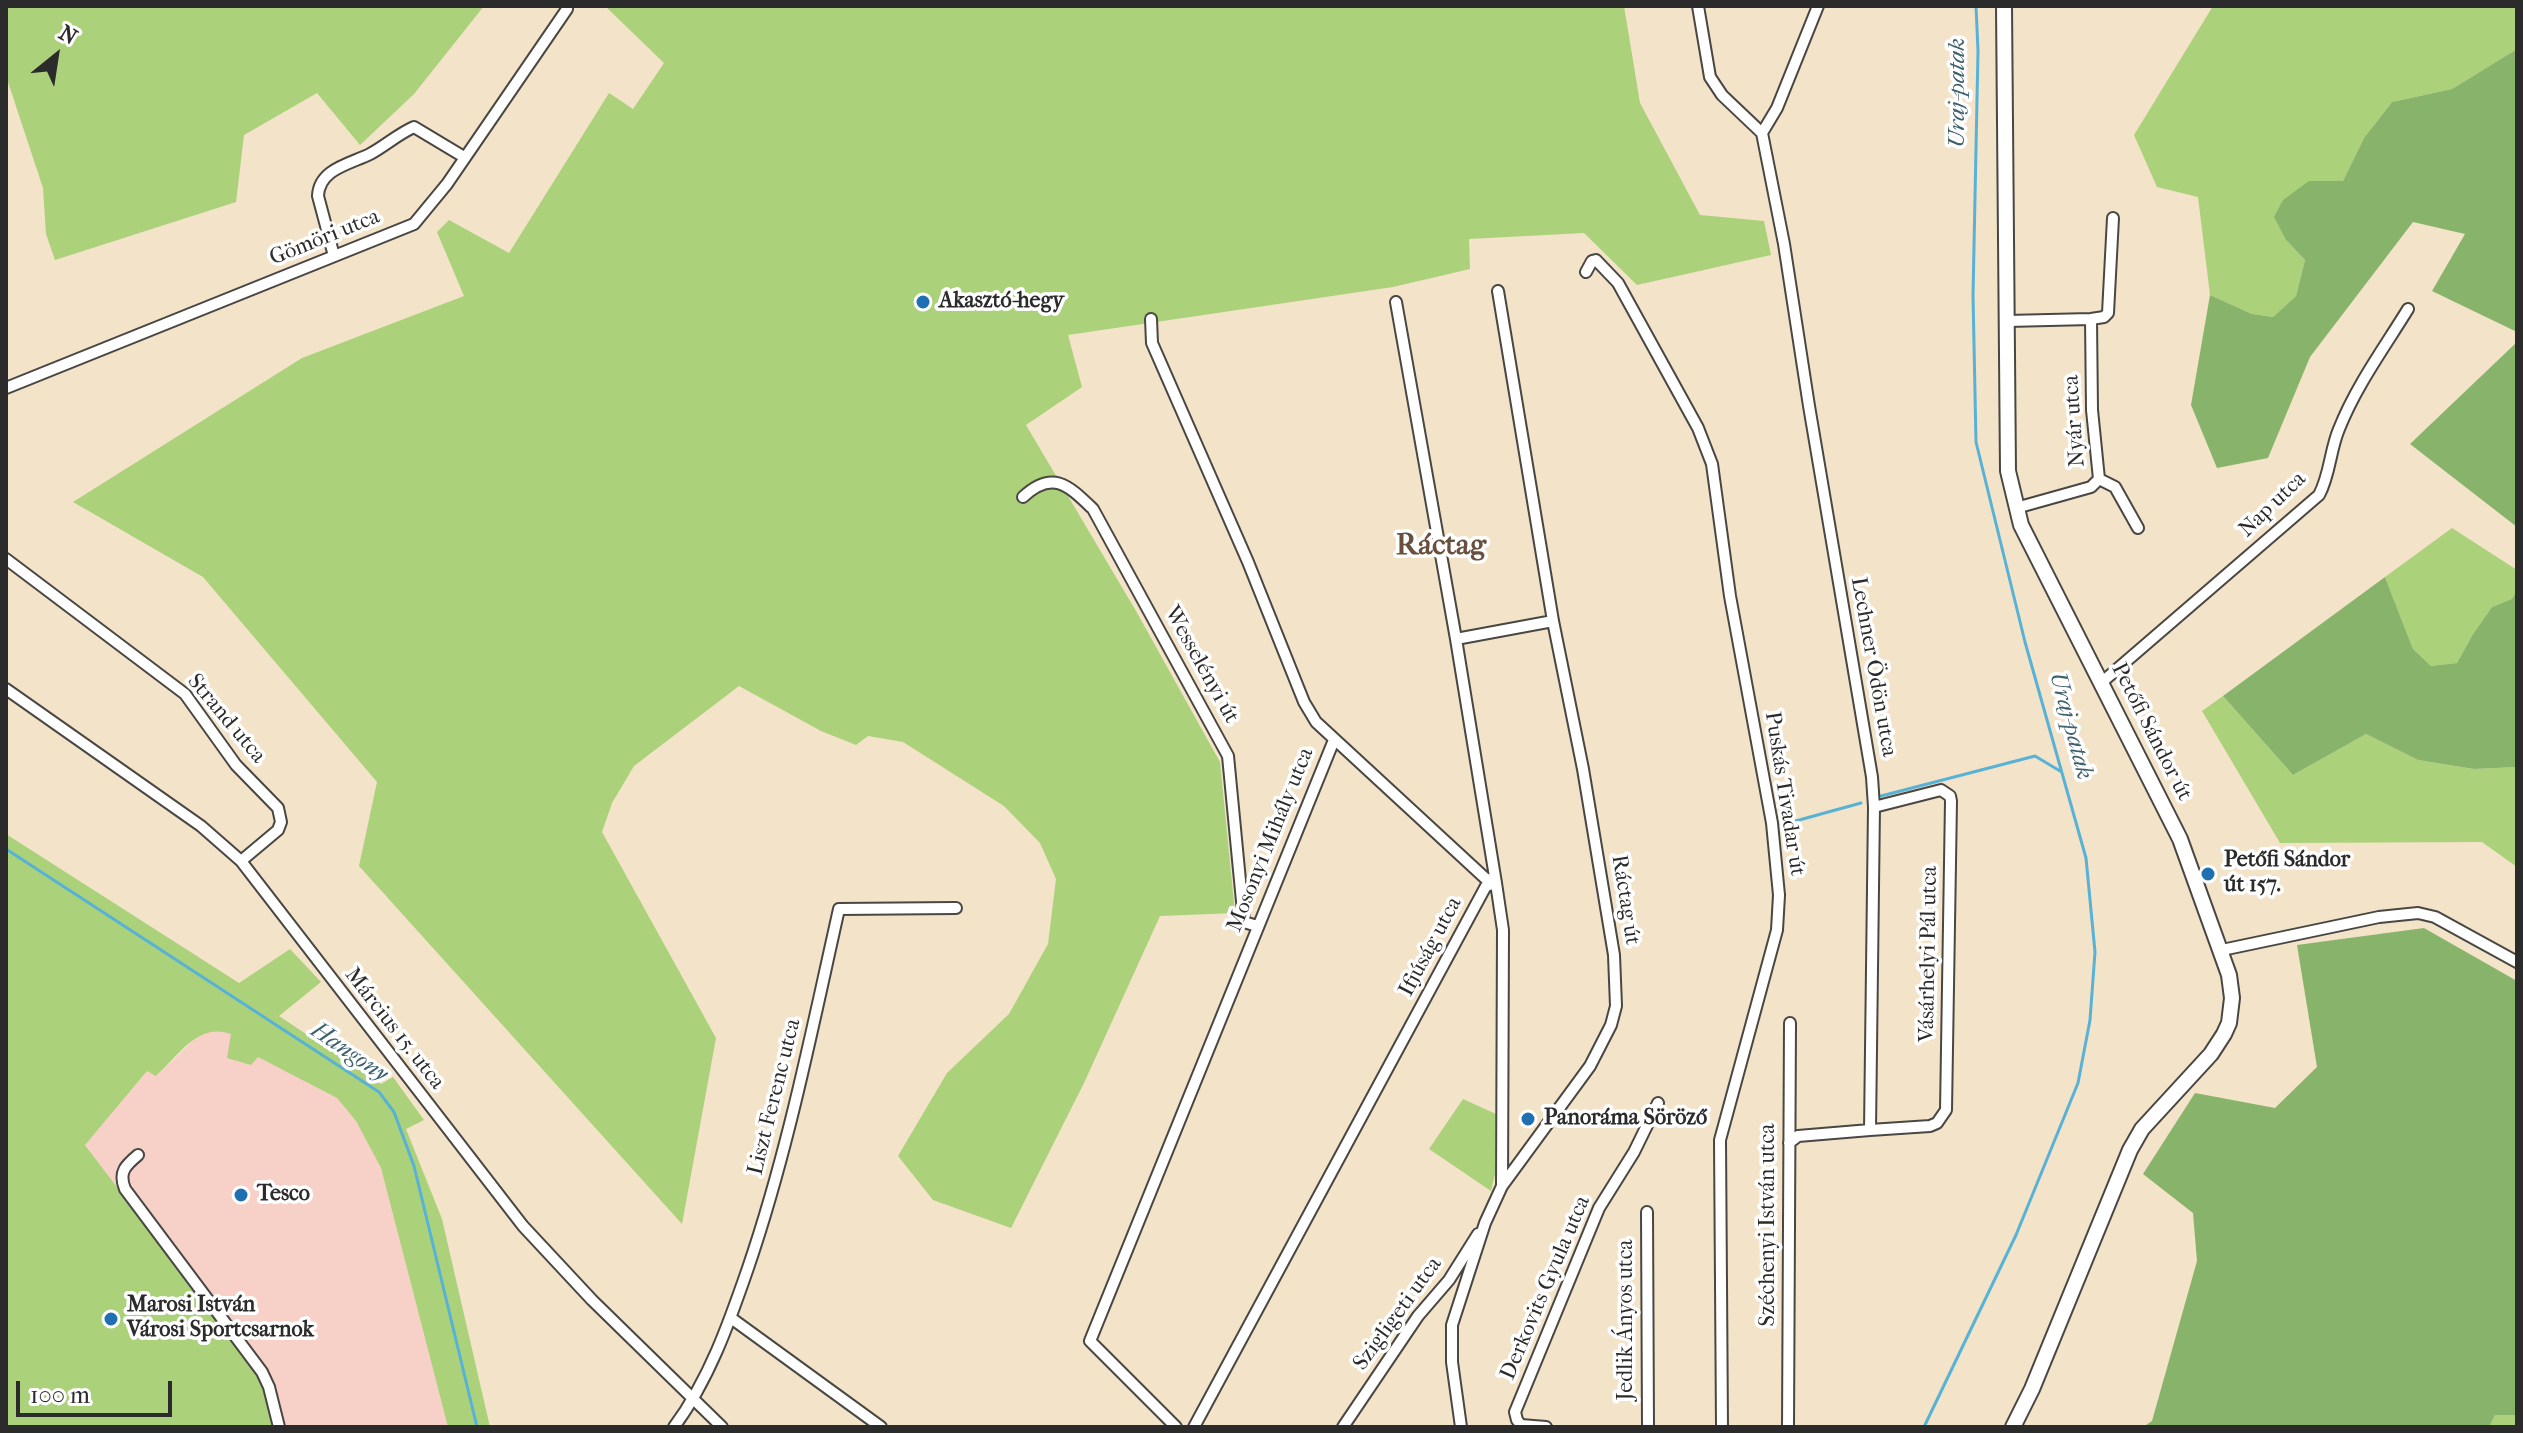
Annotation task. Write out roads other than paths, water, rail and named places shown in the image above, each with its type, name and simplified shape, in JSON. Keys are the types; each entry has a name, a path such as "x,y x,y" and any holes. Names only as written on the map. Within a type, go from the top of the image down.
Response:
{"street":[{"path":"1698,6 1710,77 1722,95 1762,133 1777,108 1818,6"},
{"name":"Petőfi Sándor út","path":"2004,6 2008,471 2016,508 2033,550 2180,839 2222,950 2232,998 2229,1023 2211,1054 2142,1129 2130,1150 2032,1389 2013,1427"},
{"name":"Gömöri utca","path":"6,388 414,224 431,205 567,9"},
{"path":"334,256 318,187 340,166 370,153 414,127 464,157"},
{"name":"Lechner Ödön utca","path":"1762,133 1784,244 1872,777 1870,1130"},
{"path":"2007,321 2104,317 2110,309 2113,218"},
{"name":"Puskás Tivadar út","path":"1586,272 1592,261 1596,260 1618,283 1698,428 1710,457 1730,596 1772,823 1779,895 1777,930 1720,1140 1722,1427"},
{"name":"Ráctag út","path":"1498,291 1553,621 1583,769 1614,955 1616,1006 1603,1046 1502,1186"},
{"path":"1396,302 1456,639 1503,930 1502,1186 1485,1223 1452,1325 1452,1362 1461,1427"},
{"name":"Nap utca","path":"2101,683 2319,495 2324,486 2333,443 2355,394 2408,309"},
{"name":"Mosonyi Mihály utca","path":"1151,319 1152,343 1248,562 1304,702 1316,722 1334,740 1090,1341 1176,1427"},
{"name":"Nyár utca","path":"2016,508 2091,487 2099,479 2092,410 2091,319"},
{"path":"2099,479 2115,487 2138,528"},
{"name":"Wesselényi út","path":"1023,497 1034,486 1048,482 1068,485 1093,509 1228,756 1244,922 1257,926"},
{"name":"Strand utca","path":"6,559 185,694 236,765 278,808 281,822 278,830 241,861"},
{"path":"1456,639 1553,621"},
{"name":"Március 15. utca","path":"6,689 201,826 241,861 523,1226 592,1300 722,1427"},
{"path":"1334,740 1485,878 1496,883"},
{"name":"Vásárhelyi Pál utca","path":"1870,1130 1930,1126 1937,1123 1946,1110 1951,801 1950,796 1941,790 1874,807"},
{"name":"Ifjúság utca","path":"1194,1427 1486,886 1496,883"},
{"name":"Liszt Ferenc utca","path":"674,1427 694,1400 731,1318 779,1167 839,909 956,908"},
{"path":"2222,950 2379,917 2418,913 2435,917 2517,962"},
{"name":"Széchenyi István utca","path":"1788,1427 1790,1023"},
{"name":"Derkovits Gyula utca","path":"1546,1427 1521,1425 1515,1412 1599,1208 1634,1152 1658,1103"},
{"path":"1789,1143 1798,1136 1870,1130"},
{"path":"138,1155 123,1171 121,1178 125,1189 262,1372 279,1427"},
{"name":"Jedlik Ányos utca","path":"1647,1212 1648,1427"},
{"name":"Szigligeti utca","path":"1347,1425 1418,1316 1449,1280 1485,1223"},
{"path":"731,1318 881,1427"}],"waterway":[{"name":"Uraj-patak","path":"1924,1427 2016,1235 2078,1083 2090,1020 2095,952 2086,858 2025,642 1976,442 1973,295 1978,51 1976,6"},
{"path":"1881,796 2035,756 2060,771"},
{"path":"1781,825 1861,803"},
{"name":"Hangony","path":"6,849 379,1092 394,1112 414,1166 477,1427"}],"place":[{"name":"Akasztó-hegy","path":"923,302"},
{"name":"Petőfi Sándor út 157.","path":"2208,874"},
{"name":"Panoráma Söröző","path":"1528,1119"},
{"name":"Tesco","path":"241,1195"},
{"name":"Marosi István Városi Sportcsarnok","path":"111,1319"}],"district":[{"name":"Ráctag","path":"1441,547"}]}
